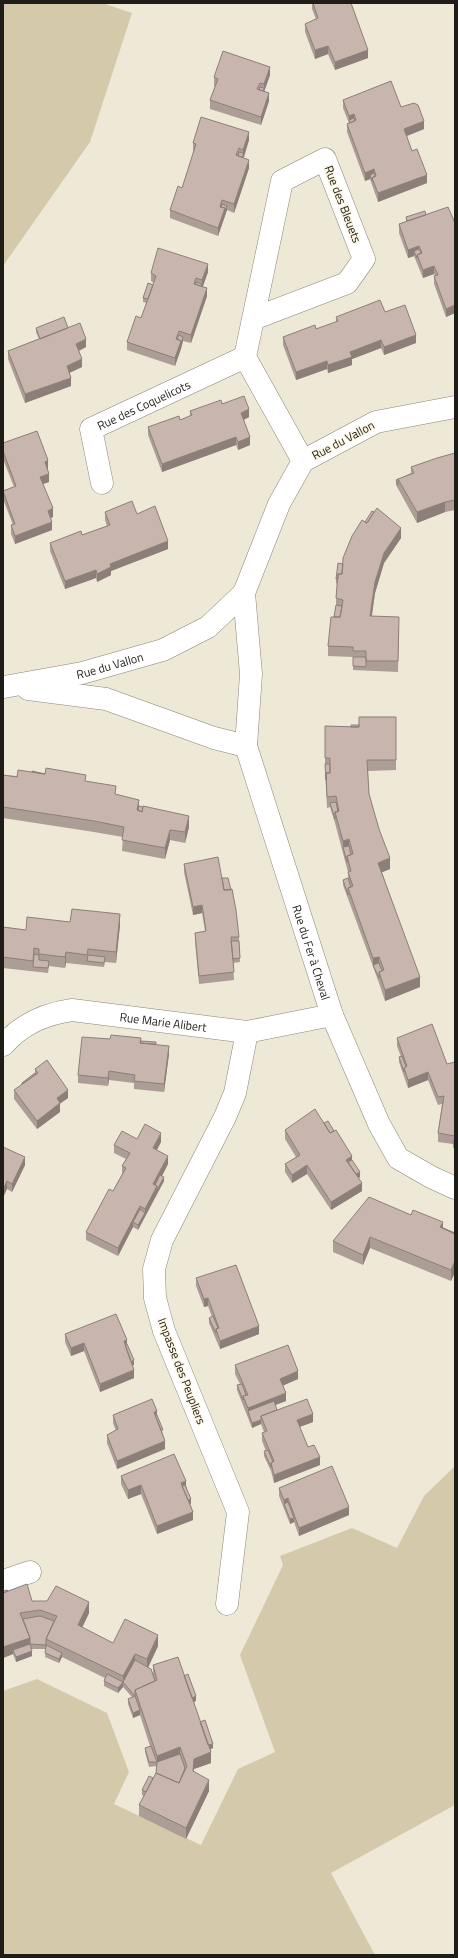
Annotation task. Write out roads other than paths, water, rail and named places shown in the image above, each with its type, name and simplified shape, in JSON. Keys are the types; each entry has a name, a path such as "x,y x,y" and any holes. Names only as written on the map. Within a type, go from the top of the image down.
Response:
{"street":[{"name":"Rue des Bleuets","path":"245,357 282,181 325,159 364,259 347,283 253,319"},
{"path":"245,357 303,461"},
{"name":"Rue des Coquelicots","path":"102,483 91,429 245,357"},
{"name":"Rue du Vallon","path":"4,687 82,673 163,650 208,627 244,593 279,504 303,461 376,422 455,407"},
{"name":"Rue du Vallon","path":"244,593 251,674"},
{"name":"Rue du Fer à Cheval","path":"251,674 246,746 332,1015 378,1124 398,1158 431,1177 455,1188"},
{"name":"Rue du Vallon","path":"4,687 106,698 214,738 246,746"},
{"name":"Rue Marie Alibert","path":"3,1045 14,1033 33,1020 51,1013 72,1010 247,1032 332,1015"},
{"name":"Impasse des Peupliers","path":"227,1604 238,1512 164,1331 155,1298 154,1269 162,1240 225,1118 235,1093 247,1032"},
{"path":"3,1581 30,1572"}]}
